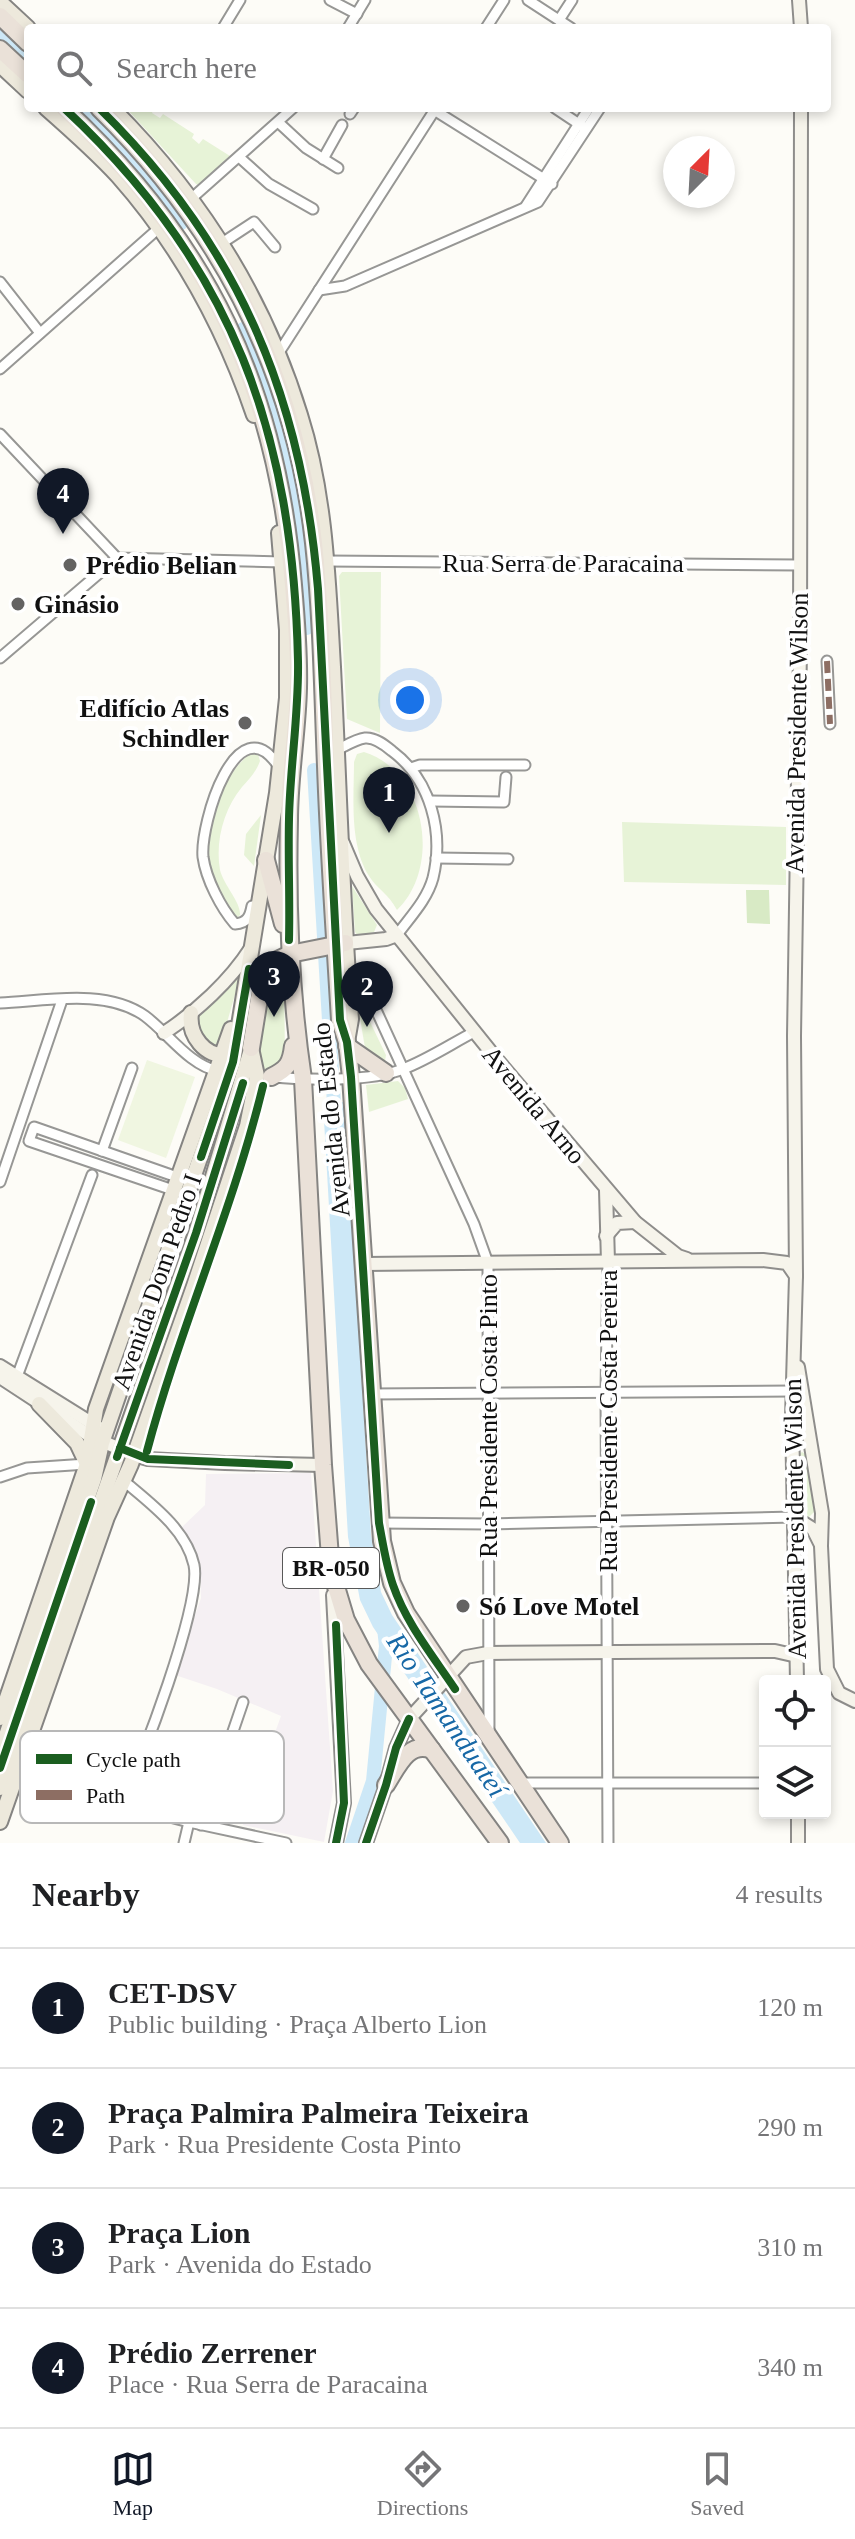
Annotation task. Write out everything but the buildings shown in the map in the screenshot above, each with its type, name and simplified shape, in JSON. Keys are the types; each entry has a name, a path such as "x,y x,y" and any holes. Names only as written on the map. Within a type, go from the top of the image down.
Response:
{"highway":[{"path":"0,16 24,39"},
{"path":"0,49 24,71"},
{"name":"Avenida do Estado","path":"68,112 136,183 190,256 234,337 261,405 274,450 289,537 298,659 289,818 289,935 294,1020 306,1079 323,1465 331,1570 346,1620 369,1664 395,1700 414,1712"},
{"name":"Avenida do Estado","path":"103,112 162,174 219,255 253,320 288,417 314,542 341,944 340,1020 347,1044 379,1523 398,1598 446,1679 560,1843"},
{"path":"266,860 284,927 289,935"},
{"path":"251,1048 266,969 274,961 290,954 341,944"},
{"path":"258,1075 285,1070 292,1059 294,1020"},
{"path":"347,1044 394,1072"},
{"path":"414,1712 432,1750 495,1840"},
{"path":"386,1785 411,1750 419,1747 432,1750"}],"main road":[{"path":"799,0 801,24"},
{"path":"801,24 810,0"},
{"path":"0,2 24,24"},
{"path":"0,65 24,87"},
{"path":"50,112 119,177 199,287 243,383 270,472 282,562 288,669 266,860"},
{"name":"Avenida do Estado","path":"116,112 160,158 222,243 258,308 300,414 308,444 327,561 342,838 341,944"},
{"name":"Avenida Presidente Wilson","path":"797,1675 800,1520 793,1391 801,112"},
{"name":"Avenida Arno","path":"342,838 365,891 474,1032 635,1222 678,1256 687,1259"},
{"name":"Avenida Dom Pedro I","path":"0,1718 87,1464 191,1189 222,1071 222,1054 245,993 266,860"},
{"path":"341,944 397,935"},
{"path":"164,1033 188,1016 241,962 253,945"},
{"path":"188,1016 185,1031 191,1044 203,1052 222,1054 251,1048"},
{"name":"Avenida Dom Pedro I","path":"24,1731 134,1455 194,1286 247,1126 258,1075 251,1048"},
{"name":"Avenida Dom Pedro I","path":"0,1753 94,1479 98,1434 96,1409 175,1184 222,1071"},
{"name":"Avenida Dom Pedro I","path":"28,1731 120,1448 221,1155 258,1075"},
{"path":"191,1189 221,1155"},
{"path":"175,1184 191,1189"},
{"path":"191,1189 196,1233"},
{"name":"Rua Presidente Costa Pereira","path":"606,1190 608,1262"},
{"path":"606,1236 617,1223 635,1222"},
{"path":"763,1260 785,1252 796,1236"},
{"path":"145,1270 172,1242"},
{"path":"188,1256 194,1286"},
{"path":"364,1264 763,1260 787,1263 796,1276"},
{"name":"Avenida Presidente Wilson","path":"795,1358 801,1377 822,1513 827,1669 839,1693 855,1701"},
{"path":"0,1366 77,1443 94,1479"},
{"path":"0,1377 15,1382 120,1448 148,1459 323,1465"},
{"path":"39,1404 98,1434"},
{"path":"800,1520 816,1520 822,1513"},
{"path":"800,1520 816,1533 821,1546"},
{"path":"331,1570 344,1803 336,1843"},
{"path":"366,1843 396,1748 414,1712 466,1657 488,1653 797,1650"},
{"name":"Avenida Dom Pedro I","path":"0,1788 20,1741"},
{"name":"Avenida Dom Pedro I","path":"0,1822 20,1761"},
{"path":"798,1819 798,1843"}],"street":[{"path":"225,24 240,0"},
{"path":"330,0 357,14"},
{"path":"351,24 365,0"},
{"path":"489,24 504,0"},
{"path":"528,0 565,24"},
{"path":"559,20 572,0"},
{"path":"192,198 289,112"},
{"path":"278,354 433,112"},
{"path":"440,112 548,182"},
{"path":"561,112 583,126"},
{"path":"583,126 588,112"},
{"path":"319,290 345,286 524,209 548,182 583,126 596,112"},
{"path":"278,122 297,141 338,168"},
{"path":"323,159 342,125"},
{"path":"239,157 269,184 313,209"},
{"path":"222,243 254,222 275,247"},
{"path":"0,369 159,228"},
{"path":"0,282 40,333"},
{"path":"0,434 117,558"},
{"path":"0,658 117,558 282,562"},
{"name":"Rua Serra de Paracaina","path":"327,561 799,565"},
{"path":"827,661 830,724"},
{"path":"337,750 363,738 386,746 411,768 430,801 436,831 432,881 424,900 397,935"},
{"path":"262,882 254,891 250,917 245,922 235,924 206,872 203,856 205,823 222,776 241,752 256,747 265,749 279,768"},
{"path":"411,768 420,765 525,765"},
{"path":"430,801 504,802 506,777"},
{"path":"436,858 508,859"},
{"name":"Rua Presidente Costa Pinto","path":"361,977 394,1072 474,1224 488,1263 489,1738"},
{"path":"0,1003 62,1000 110,1002 144,1016 203,1066 222,1071 306,1079 394,1072 474,1032"},
{"path":"0,1182 62,1000"},
{"path":"102,1151 132,1068"},
{"path":"34,1127 113,1155 175,1184 109,1168 29,1141 34,1127"},
{"path":"80,1159 85,1145"},
{"path":"109,1168 113,1155"},
{"path":"15,1382 92,1175"},
{"name":"Rua Presidente Costa Pereira","path":"608,1262 608,1843"},
{"path":"371,1394 793,1391"},
{"path":"0,1477 27,1468 87,1464"},
{"path":"124,1481 178,1532 188,1547 194,1565 196,1585 187,1621 151,1731"},
{"path":"379,1523 800,1520"},
{"path":"233,1731 243,1702"},
{"path":"16,1777 20,1778"},
{"path":"519,1783 759,1783"},
{"path":"184,1843 189,1823"},
{"path":"193,1823 286,1843"}],"shaded area":[{"path":"311,1473 333,1791 324,1842 243,1825 284,1823 284,1731 276,1731 281,1716 175,1675 201,1598 200,1565 195,1548 182,1527 205,1505 206,1474"}],"green space":[{"path":"130,112 152,112 160,118 163,114 194,134 192,138 199,144 203,139 230,156 196,184"},
{"path":"342,572 381,572 380,733 347,719 339,576"},
{"path":"251,752 258,754 260,761 230,805 222,826 219,848 220,870 240,910 236,919 213,877 208,855 209,832 222,790 234,770"},
{"path":"364,752 385,762 402,779 414,799 421,822 423,846 420,870 411,892 397,910 369,876 358,850 354,820 354,762 357,754"},
{"path":"261,815 254,866 244,855 246,834"},
{"path":"622,822 786,827 786,885 624,882"},
{"path":"352,886 377,925 374,932 358,936 355,932"},
{"path":"746,890 769,890 770,924 747,923"},
{"path":"280,965 284,970 285,1060 280,1068 265,1069 258,1060 270,975"},
{"path":"239,975 220,1047 211,1048 194,1022 196,1016"},
{"path":"359,999 386,1055 381,1064 366,1054"},
{"path":"147,1060 195,1077 166,1158 118,1140"},
{"path":"398,1081 405,1088 408,1099 369,1112 366,1085"},
{"path":"802,1452 817,1509 806,1520 800,1518 796,1462"}],"water":[{"name":"Rio Tamanduateí","path":"345,1102 371,1535 381,1592 392,1615 546,1843 520,1843 373,1627 360,1600 348,1537 323,1103"}],"waterway":[{"name":"Rio Tamanduateí","path":"0,36 24,58"},
{"name":"Rio Tamanduateí","path":"81,112 120,149 181,223"},
{"name":"Rio Tamanduateí","path":"243,329 282,437 297,512 307,628"},
{"name":"Rio Tamanduateí","path":"314,770 335,1121"},
{"path":"352,1843 373,1781 386,1646 384,1628"}],"marked path":[{"path":"827,661 830,724"}],"cycle path":[{"path":"68,112 122,167 171,229 211,292 242,358 266,427 283,500 293,578 298,661 289,819 289,940"},
{"path":"103,112 148,160 190,213 225,269 255,327 297,452 310,518 318,589 340,1020 347,1042 351,1077 379,1523 388,1570 398,1599 455,1689"},
{"path":"201,1157 233,1062 249,969"},
{"path":"117,1457 196,1233 243,1083"},
{"path":"147,1451 237,1178 263,1086"},
{"path":"120,1448 148,1459 289,1465"},
{"path":"0,1768 91,1502"},
{"path":"336,1625 344,1803 336,1843"},
{"path":"366,1843 396,1748 409,1719"}],"place":[{"name":"Prédio Zerrener","path":"63,534"},
{"name":"Prédio Belian","path":"70,565"},
{"name":"Ginásio","path":"18,604"},
{"name":"Edifício Atlas Schindler","path":"245,723"},
{"name":"CET-DSV","path":"389,833"},
{"name":"Praça Lion","path":"274,1017"},
{"name":"Praça Palmira Palmeira Teixeira","path":"367,1027"},
{"name":"Só Love Motel","path":"463,1606"}]}
